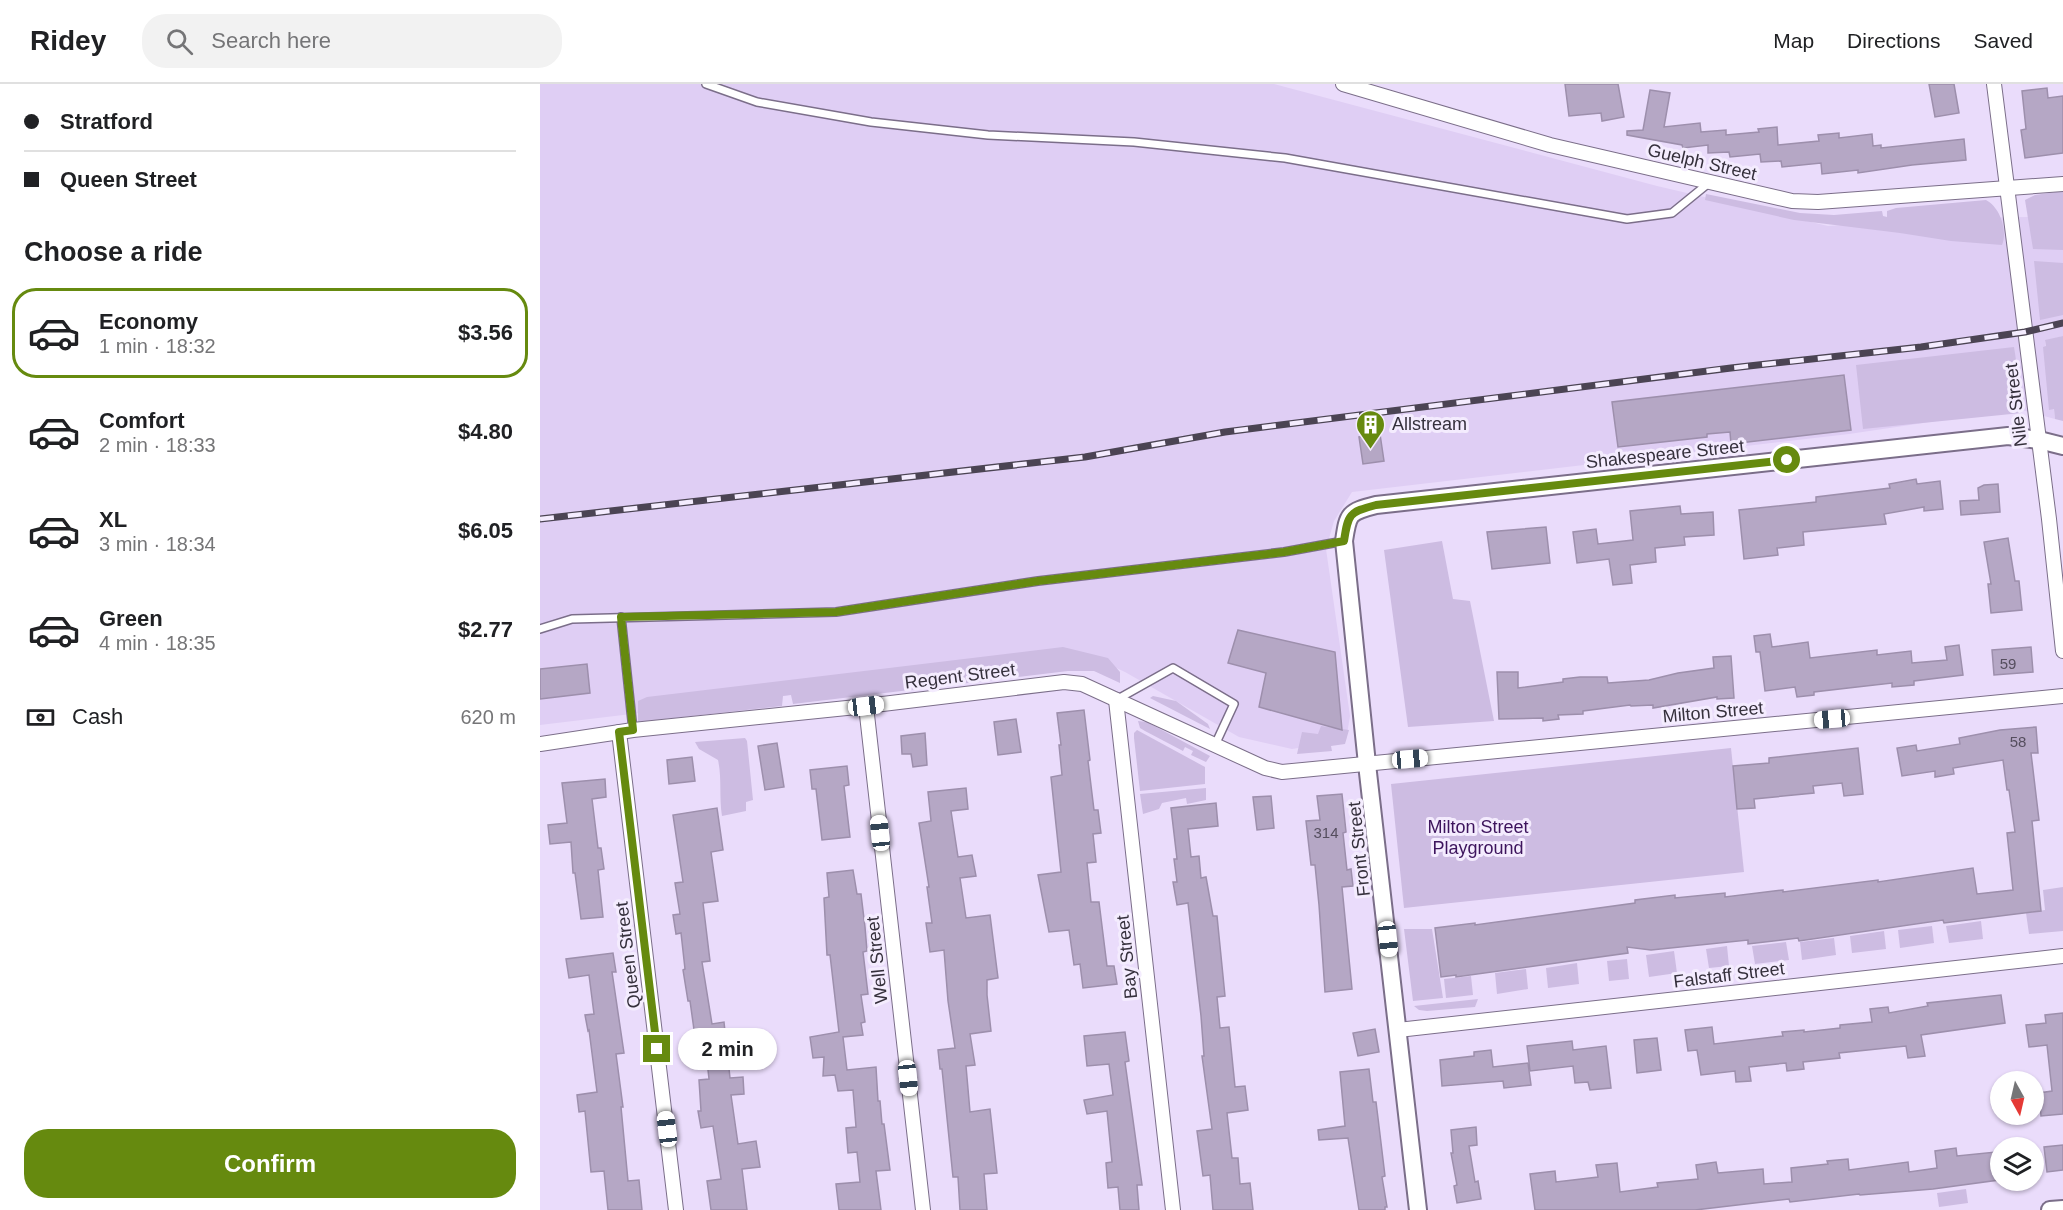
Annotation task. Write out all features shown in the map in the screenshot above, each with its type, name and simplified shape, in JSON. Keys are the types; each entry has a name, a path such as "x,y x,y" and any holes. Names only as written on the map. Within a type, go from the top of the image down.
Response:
{"street":[{"name":"Guelph Street","path":"1343,84 1550,145 1792,201 1818,202 2063,184"},
{"name":"Nile Street","path":"1994,84 2063,651"},
{"name":"Shakespeare Street","path":"1347,520 1356,510 1376,505 2008,436 2063,446"},
{"name":"Front Street","path":"1347,520 1344,541 1418,1210"},
{"name":"Regent Street","path":"540,744 633,730 866,706 1064,681 1082,684 1265,768 1282,772 1367,764"},
{"name":"Milton Street","path":"1367,764 2063,696"},
{"name":"Bay Street","path":"1116,700 1173,1210"},
{"name":"Well Street","path":"866,706 922,1210"},
{"name":"Queen Street","path":"619,732 676,1210"},
{"name":"Falstaff Street","path":"1398,1030 2063,956"},
{"path":"2050,1210 2063,1209"}],"lane":[{"path":"706,84 757,102 871,122 988,135 1134,142 1285,158 1627,219 1672,213 1710,182"},
{"path":"540,629 572,619 836,612 1038,581 1284,552 1344,541"},
{"path":"621,617 633,730"},
{"path":"1116,700 1173,668 1234,704 1215,745"}],"shaded area":[{"path":"540,84 1274,84 1657,186 1828,226 1956,218 2027,217 2063,213 2063,336 2045,341 2055,419 2018,409 1849,434 1352,492 1334,521 1326,549 1350,716 1346,740 1292,749 1239,737 1125,672 1095,658 540,725"}],"green space":[{"path":"2063,191 2063,250 2033,249 2025,200 2035,195"},
{"path":"1706,194 1800,213 1834,215 1882,211 1883,216 1887,217 1887,211 1896,208 1986,200 1995,208 2002,220 2004,239 2002,245 1951,241 1794,220 1705,200"},
{"path":"2034,261 2063,263 2063,315 2040,320"},
{"path":"2063,336 2063,421 2055,419 2054,409 2049,410 2043,347 2046,346 2045,340"},
{"path":"2014,347 2023,406 2021,413 1863,429 1856,365"},
{"path":"1442,541 1453,599 1470,601 1494,721 1408,727 1384,550"},
{"path":"1063,647 1108,658 1120,672 1120,683 1094,671 1068,671 793,704 791,695 783,696 782,706 638,722 638,701 647,697"},
{"path":"1153,696 1176,701 1208,724 1210,729 1150,698"},
{"path":"1138,721 1147,722 1210,756 1206,762 1191,755 1193,751 1185,747 1183,751 1140,728"},
{"path":"1321,726 1349,730 1345,744 1331,746 1332,751 1297,754 1302,732 1318,734"},
{"path":"1137,730 1205,767 1205,784 1140,791 1134,738"},
{"path":"745,738 753,800 746,802 746,811 722,816 718,760 699,749 695,742"},
{"name":"Milton Street Playground","path":"1731,748 1744,872 1404,908 1391,784"},
{"path":"1206,788 1206,800 1187,804 1186,798 1162,803 1159,809 1143,814 1140,794"},
{"path":"2063,887 2063,931 2029,934 2026,913 2045,910 2043,890"},
{"path":"1981,921 1983,939 1949,943 1946,926"},
{"path":"1932,926 1934,943 1900,948 1898,930"},
{"path":"1404,929 1432,929 1443,998 1413,1001"},
{"path":"1884,931 1886,949 1852,953 1850,936"},
{"path":"1834,938 1836,955 1802,960 1800,942"},
{"path":"1786,942 1789,960 1755,964 1752,946"},
{"path":"1727,946 1729,966 1709,968 1706,949"},
{"path":"1674,951 1677,973 1649,977 1646,955"},
{"path":"1627,959 1629,979 1609,981 1607,961"},
{"path":"1577,963 1579,984 1548,988 1546,968"},
{"path":"1526,969 1528,989 1497,994 1495,973"},
{"path":"1471,976 1473,995 1446,998 1444,979"},
{"path":"1478,999 1475,1007 1427,1011 1419,1010 1414,1006"},
{"path":"1966,1189 1968,1203 1939,1207 1937,1193"}],"building":[{"path":"1565,84 1618,84 1624,117 1602,121 1601,113 1569,116"},
{"path":"1929,84 1954,84 1959,113 1935,117"},
{"path":"2047,88 2048,98 2063,96 2063,153 2025,158 2021,130 2026,129 2022,91"},
{"path":"1650,90 1670,93 1664,127 1700,123 1701,132 1726,130 1726,135 1759,132 1758,129 1777,127 1778,145 1819,141 1818,135 1839,133 1839,138 1872,134 1873,146 1881,145 1881,148 1964,139 1966,160 1858,173 1858,170 1822,174 1821,163 1782,167 1781,161 1761,162 1760,154 1730,157 1729,152 1708,153 1708,145 1683,148 1682,145 1627,135 1627,131 1643,130"},
{"path":"1844,375 1851,430 1731,444 1730,432 1707,434 1707,437 1618,447 1612,402"},
{"name":"Allstream","path":"1380,434 1384,461 1363,464 1359,437"},
{"path":"1916,479 1917,484 1940,481 1943,509 1924,511 1924,507 1884,514 1886,524 1803,532 1804,545 1777,548 1778,555 1744,559 1739,510 1816,502 1816,497 1890,488 1889,484"},
{"path":"1998,484 2000,512 1961,515 1960,501 1979,500 1978,488"},
{"path":"1680,506 1681,514 1713,512 1714,535 1684,537 1685,545 1655,548 1656,562 1630,565 1632,583 1613,585 1609,559 1577,563 1573,532 1596,529 1598,544 1633,540 1630,511"},
{"path":"1546,527 1550,563 1492,569 1487,532"},
{"path":"2008,538 2015,581 2019,581 2022,610 1991,613 1988,584 1991,584 1984,542"},
{"path":"1238,630 1335,652 1342,730 1259,707 1266,673 1228,663"},
{"path":"1770,634 1772,647 1808,642 1810,658 1877,650 1877,655 1911,651 1912,663 1947,660 1945,647 1959,645 1963,675 1914,681 1914,685 1892,687 1892,683 1814,692 1814,695 1797,697 1795,687 1765,691 1760,652 1756,652 1754,636"},
{"path":"2031,647 2033,672 1994,675 1992,650"},
{"path":"1731,656 1734,698 1717,699 1717,697 1653,708 1653,705 1630,705 1583,711 1583,714 1558,715 1559,719 1543,721 1543,718 1499,719 1497,672 1518,672 1518,688 1563,682 1563,679 1580,677 1607,677 1608,683 1649,680 1714,668 1713,657"},
{"path":"587,664 590,693 540,699 540,669"},
{"path":"1084,710 1094,810 1098,810 1101,833 1093,834 1096,862 1087,863 1091,902 1099,902 1107,966 1114,966 1117,984 1083,988 1080,964 1074,965 1069,930 1049,932 1038,875 1061,872 1051,777 1062,775 1057,713"},
{"path":"1016,719 1021,752 998,755 994,722"},
{"path":"2036,727 2038,753 2031,753 2039,820 2032,821 2041,911 1944,923 1943,920 1799,941 1798,938 1748,944 1748,940 1651,950 1627,947 1628,953 1456,977 1456,975 1441,977 1435,928 1475,923 1475,925 1635,903 1635,900 1675,895 1675,898 1725,893 1725,897 1783,890 1783,892 1878,880 1878,882 1973,868 1977,894 2013,890 2007,833 2015,832 2003,760 1953,768 1954,774 1935,777 1935,771 1902,776 1897,748 1916,745 1917,751 1960,744 1959,738 2000,730"},
{"path":"925,733 927,765 913,767 911,754 902,754 901,736"},
{"path":"777,743 784,787 765,790 758,746"},
{"path":"1858,748 1863,794 1844,796 1842,783 1813,786 1814,793 1754,799 1755,808 1737,809 1733,766 1769,763 1769,758"},
{"path":"692,757 695,781 669,784 667,760"},
{"path":"847,766 849,785 844,786 850,837 822,840 816,789 812,789 810,770"},
{"path":"605,779 606,797 592,799 598,848 601,848 604,869 598,870 603,917 581,919 575,873 573,873 571,842 550,844 548,825 567,823 562,783"},
{"path":"966,788 968,809 951,811 958,857 972,855 976,876 960,878 966,918 990,915 998,978 987,980 991,1031 970,1034 975,1065 966,1066 970,1112 990,1109 997,1173 984,1174 987,1210 960,1210 958,1177 953,1177 938,1050 955,1048 944,950 930,952 926,923 932,923 927,887 929,887 919,823 931,821 928,792"},
{"path":"1342,794 1347,870 1351,869 1353,886 1342,887 1352,989 1325,992 1315,865 1311,865 1306,821 1320,820 1317,796"},
{"path":"1271,796 1274,828 1257,830 1253,797"},
{"path":"1216,803 1218,826 1188,829 1191,857 1199,856 1201,878 1206,877 1213,916 1217,916 1225,996 1217,997 1220,1028 1229,1027 1235,1087 1245,1086 1248,1110 1227,1113 1232,1158 1238,1158 1240,1184 1250,1183 1253,1210 1213,1210 1210,1175 1203,1176 1197,1131 1212,1129 1202,1056 1204,1056 1201,1016 1188,903 1177,905 1173,882 1177,882 1174,859 1177,859 1171,808"},
{"path":"717,808 723,850 711,852 718,901 703,903 710,961 702,962 712,1024 724,1022 730,1078 743,1077 744,1094 731,1095 738,1144 756,1141 760,1167 742,1169 747,1210 711,1210 707,1181 721,1179 713,1126 701,1128 698,1111 701,1111 699,1080 709,1079 705,1043 696,1044 683,970 685,969 681,933 676,934 673,915 680,914 675,883 683,882 673,815"},
{"path":"853,870 857,894 861,894 865,927 867,951 863,952 868,994 861,995 865,1022 861,1023 863,1035 843,1037 847,1070 876,1067 878,1101 880,1101 882,1124 884,1124 890,1170 876,1171 881,1210 839,1210 836,1184 860,1182 857,1152 848,1153 846,1128 856,1127 853,1090 838,1091 835,1075 823,1076 824,1057 813,1058 810,1037 839,1032 830,955 827,955 824,898 829,897 827,873"},
{"path":"613,953 616,972 612,972 624,1053 616,1054 623,1107 621,1107 628,1181 639,1180 642,1210 608,1210 604,1171 591,1172 585,1111 579,1112 577,1095 597,1092 585,1015 594,1014 589,975 569,978 566,959"},
{"path":"2001,995 2005,1023 1921,1035 1925,1056 1908,1058 1906,1046 1839,1053 1840,1058 1803,1062 1804,1069 1787,1071 1786,1063 1749,1067 1751,1081 1736,1082 1735,1071 1701,1075 1697,1050 1688,1051 1685,1030 1712,1027 1714,1044 1783,1036 1782,1032 1840,1028 1840,1025 1872,1022 1870,1009 1888,1007 1889,1013 1928,1006 1927,1003"},
{"path":"2063,1013 2063,1114 2044,1116 2044,1092 2052,1091 2047,1045 2029,1047 2026,1025 2046,1023 2045,1015"},
{"path":"1375,1029 1379,1052 1358,1056 1353,1033"},
{"path":"1125,1032 1129,1061 1125,1062 1142,1185 1137,1185 1139,1210 1120,1210 1118,1187 1108,1188 1106,1163 1112,1162 1107,1111 1087,1114 1084,1100 1113,1095 1109,1064 1087,1066 1084,1036"},
{"path":"1657,1038 1661,1070 1637,1073 1634,1040"},
{"path":"1572,1041 1573,1050 1606,1046 1611,1088 1590,1090 1588,1082 1575,1083 1573,1066 1530,1071 1527,1046"},
{"path":"1491,1050 1493,1067 1528,1063 1531,1085 1504,1088 1503,1081 1442,1086 1440,1060 1474,1056 1474,1052"},
{"path":"1369,1069 1373,1102 1376,1102 1385,1176 1382,1177 1387,1207 1385,1210 1359,1210 1348,1138 1319,1140 1318,1130 1345,1126 1340,1072"},
{"path":"1476,1127 1477,1145 1469,1146 1475,1182 1478,1181 1481,1199 1457,1203 1454,1186 1457,1185 1451,1153 1453,1153 1451,1130"},
{"path":"2063,1145 2063,1170 2047,1172 2044,1147"},
{"path":"1956,1148 1957,1156 1990,1153 1990,1181 1933,1189 1790,1202 1789,1199 1695,1210 1535,1210 1530,1174 1555,1171 1556,1182 1598,1177 1596,1165 1617,1163 1620,1192 1658,1187 1657,1183 1698,1179 1696,1165 1716,1162 1718,1173 1763,1169 1764,1184 1792,1182 1791,1168 1828,1164 1827,1161 1848,1159 1849,1170 1908,1162 1909,1172 1937,1168 1935,1151"}],"railway":[{"path":"540,519 1085,457 1225,432 1731,368 1921,347 2025,332 2063,323"}],"place":[{"name":"Allstream","path":"1371,450"}],"route":[{"path":"657,1049 619,732 633,730 621,617 836,612 1038,581 1284,552 1344,541 1347,520 1356,510 1376,505 1787,460"}]}
